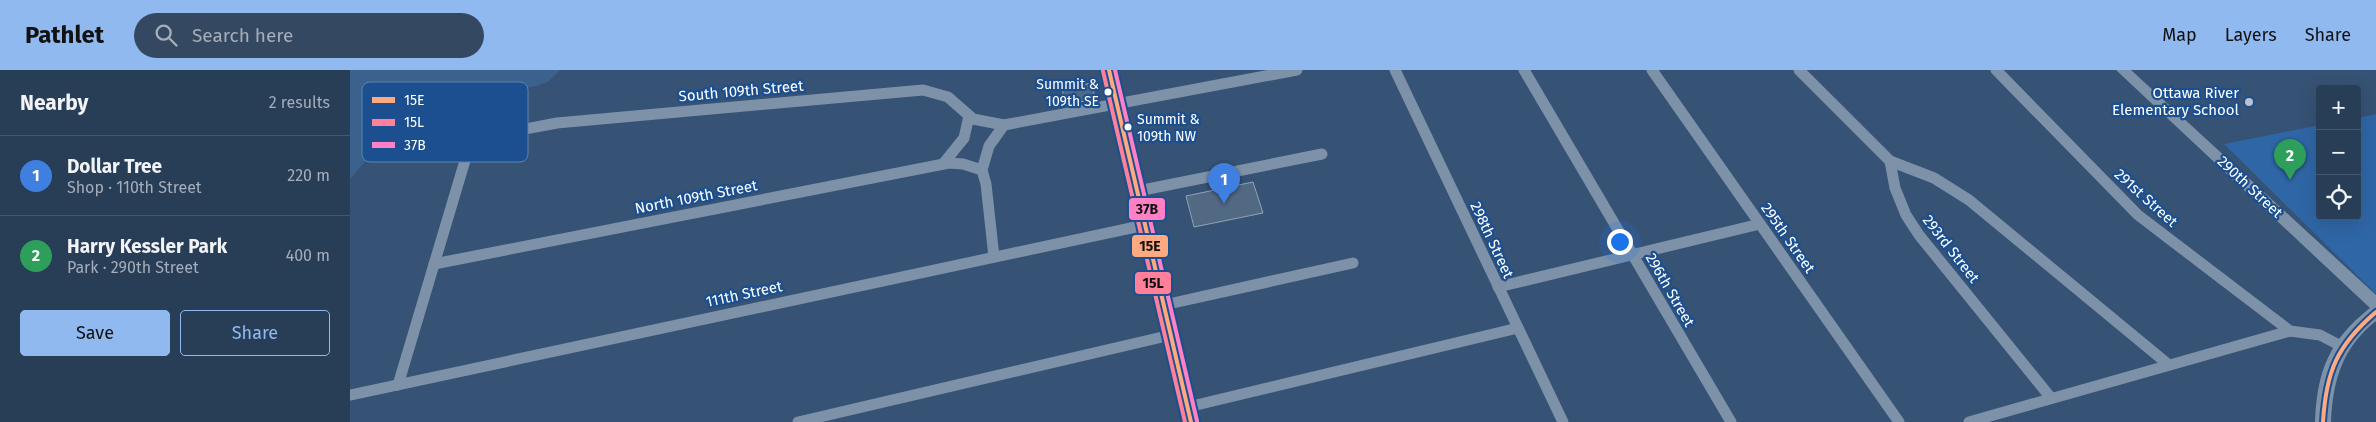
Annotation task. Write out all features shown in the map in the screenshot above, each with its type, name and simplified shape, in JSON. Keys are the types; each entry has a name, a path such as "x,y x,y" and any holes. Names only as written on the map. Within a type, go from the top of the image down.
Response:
{"main road":[{"path":"1110,70 1190,415"}],"street":[{"name":"South 109th Street","path":"528,128 557,123 923,90 948,98 973,120 1004,125 1022,124 1297,70"},
{"name":"298th Street","path":"1395,70 1563,422"},
{"name":"296th Street","path":"1524,70 1731,422"},
{"name":"295th Street","path":"1652,70 1899,422"},
{"path":"1799,70 1890,161 1934,178 1969,200 2169,366"},
{"name":"291st Street","path":"1996,70 2138,215 2290,331"},
{"name":"290th Street","path":"2123,70 2376,304"},
{"path":"943,164 964,138 969,116"},
{"path":"994,257 986,184 982,170 988,146 996,132 1004,125"},
{"path":"1138,191 1322,154"},
{"name":"293rd Street","path":"1890,161 1895,188 1906,216 1919,235 2051,398"},
{"path":"398,385 465,162"},
{"name":"North 109th Street","path":"434,264 943,164 963,164 982,170"},
{"path":"1498,287 1760,224"},
{"name":"111th Street","path":"350,395 1145,225"},
{"path":"1164,305 1353,263"},
{"path":"2323,422 2325,382 2341,346 2350,334 2376,312"},
{"path":"1190,415 1518,328"},
{"path":"1969,422 2290,331 2320,336 2341,346"},
{"path":"798,422 1171,335"}],"shaded area":[{"path":"350,70 560,70 548,82 528,88 528,82 362,82 362,162 365,162 350,179"},
{"path":"2376,114 2376,294 2224,144 2316,126 2316,220 2361,220 2361,117"}],"building":[{"path":"1092,83 1095,99 1065,105 1062,88"},
{"path":"1253,182 1263,213 1194,227 1186,196"}],"transit line":[{"name":"15E","path":"1109,70 1191,422"},
{"name":"37B","path":"1115,70 1197,421"},
{"name":"15L","path":"1103,71 1185,422"},
{"name":"15E","path":"2323,422 2326,388 2335,360 2351,335 2376,312"}],"place":[{"name":"Summit & 109th SE","path":"1108,92"},
{"name":"Ottawa River Elementary School","path":"2249,102"},
{"name":"Summit & 109th NW","path":"1128,127"},
{"name":"Harry Kessler Park","path":"2290,180"},
{"name":"Dollar Tree","path":"1224,204"}]}
